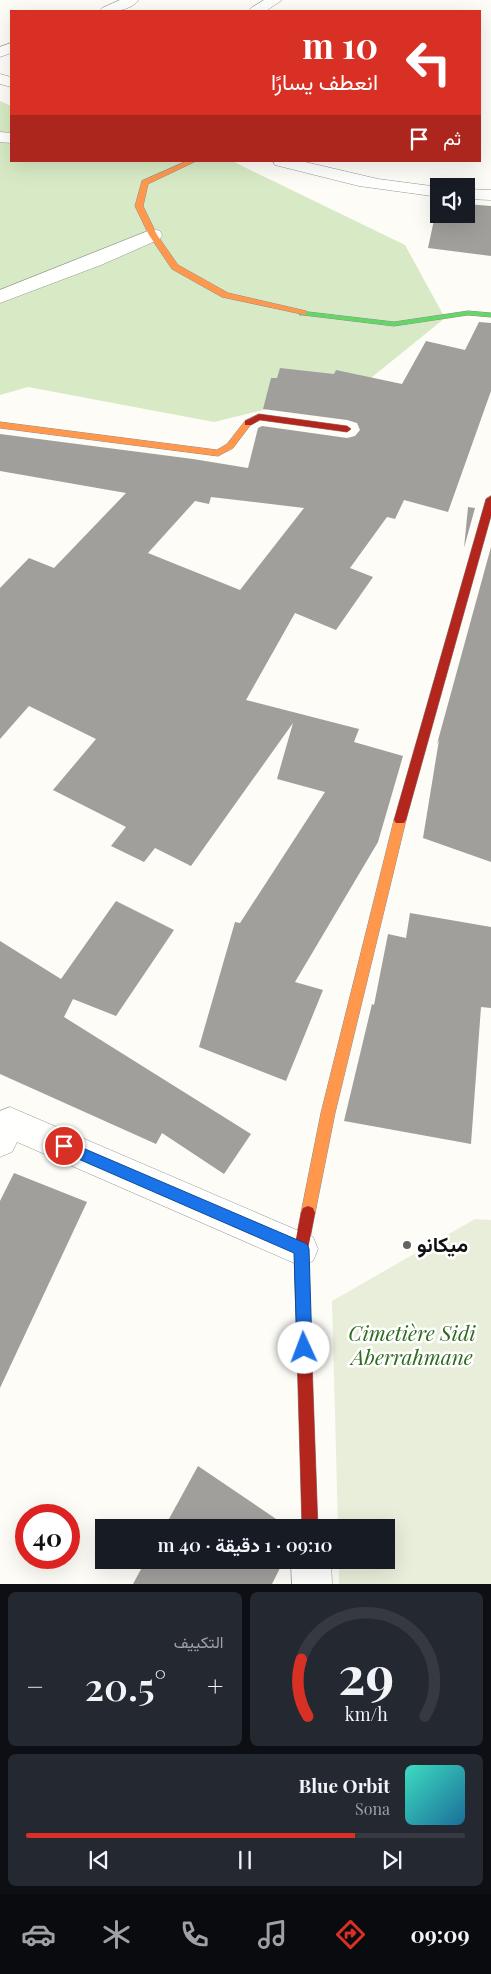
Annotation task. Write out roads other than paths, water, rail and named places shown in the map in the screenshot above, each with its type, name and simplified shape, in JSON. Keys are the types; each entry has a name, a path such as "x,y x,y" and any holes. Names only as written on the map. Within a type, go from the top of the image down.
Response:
{"street":[{"path":"109,10 132,0"},
{"path":"258,10 275,0"},
{"path":"191,162 145,183 139,206 153,235 175,267 225,295 300,313 394,324 468,312 491,315"},
{"path":"284,162 343,179 396,189 430,191"},
{"path":"475,194 491,195"},
{"path":"0,298 94,261 153,235"},
{"path":"0,425 218,453 227,451 233,445 247,422 260,417 347,429"},
{"path":"310,1519 302,1249 328,1113 398,827 491,499"},
{"path":"0,1141 10,1123 302,1249"},
{"path":"311,1569 312,1584"}],"place":[{"name":"ميكانو","path":"407,1245"}],"park label":[{"name":"Cimetière Sidi Aberrahmane","path":"412,1346"}]}
